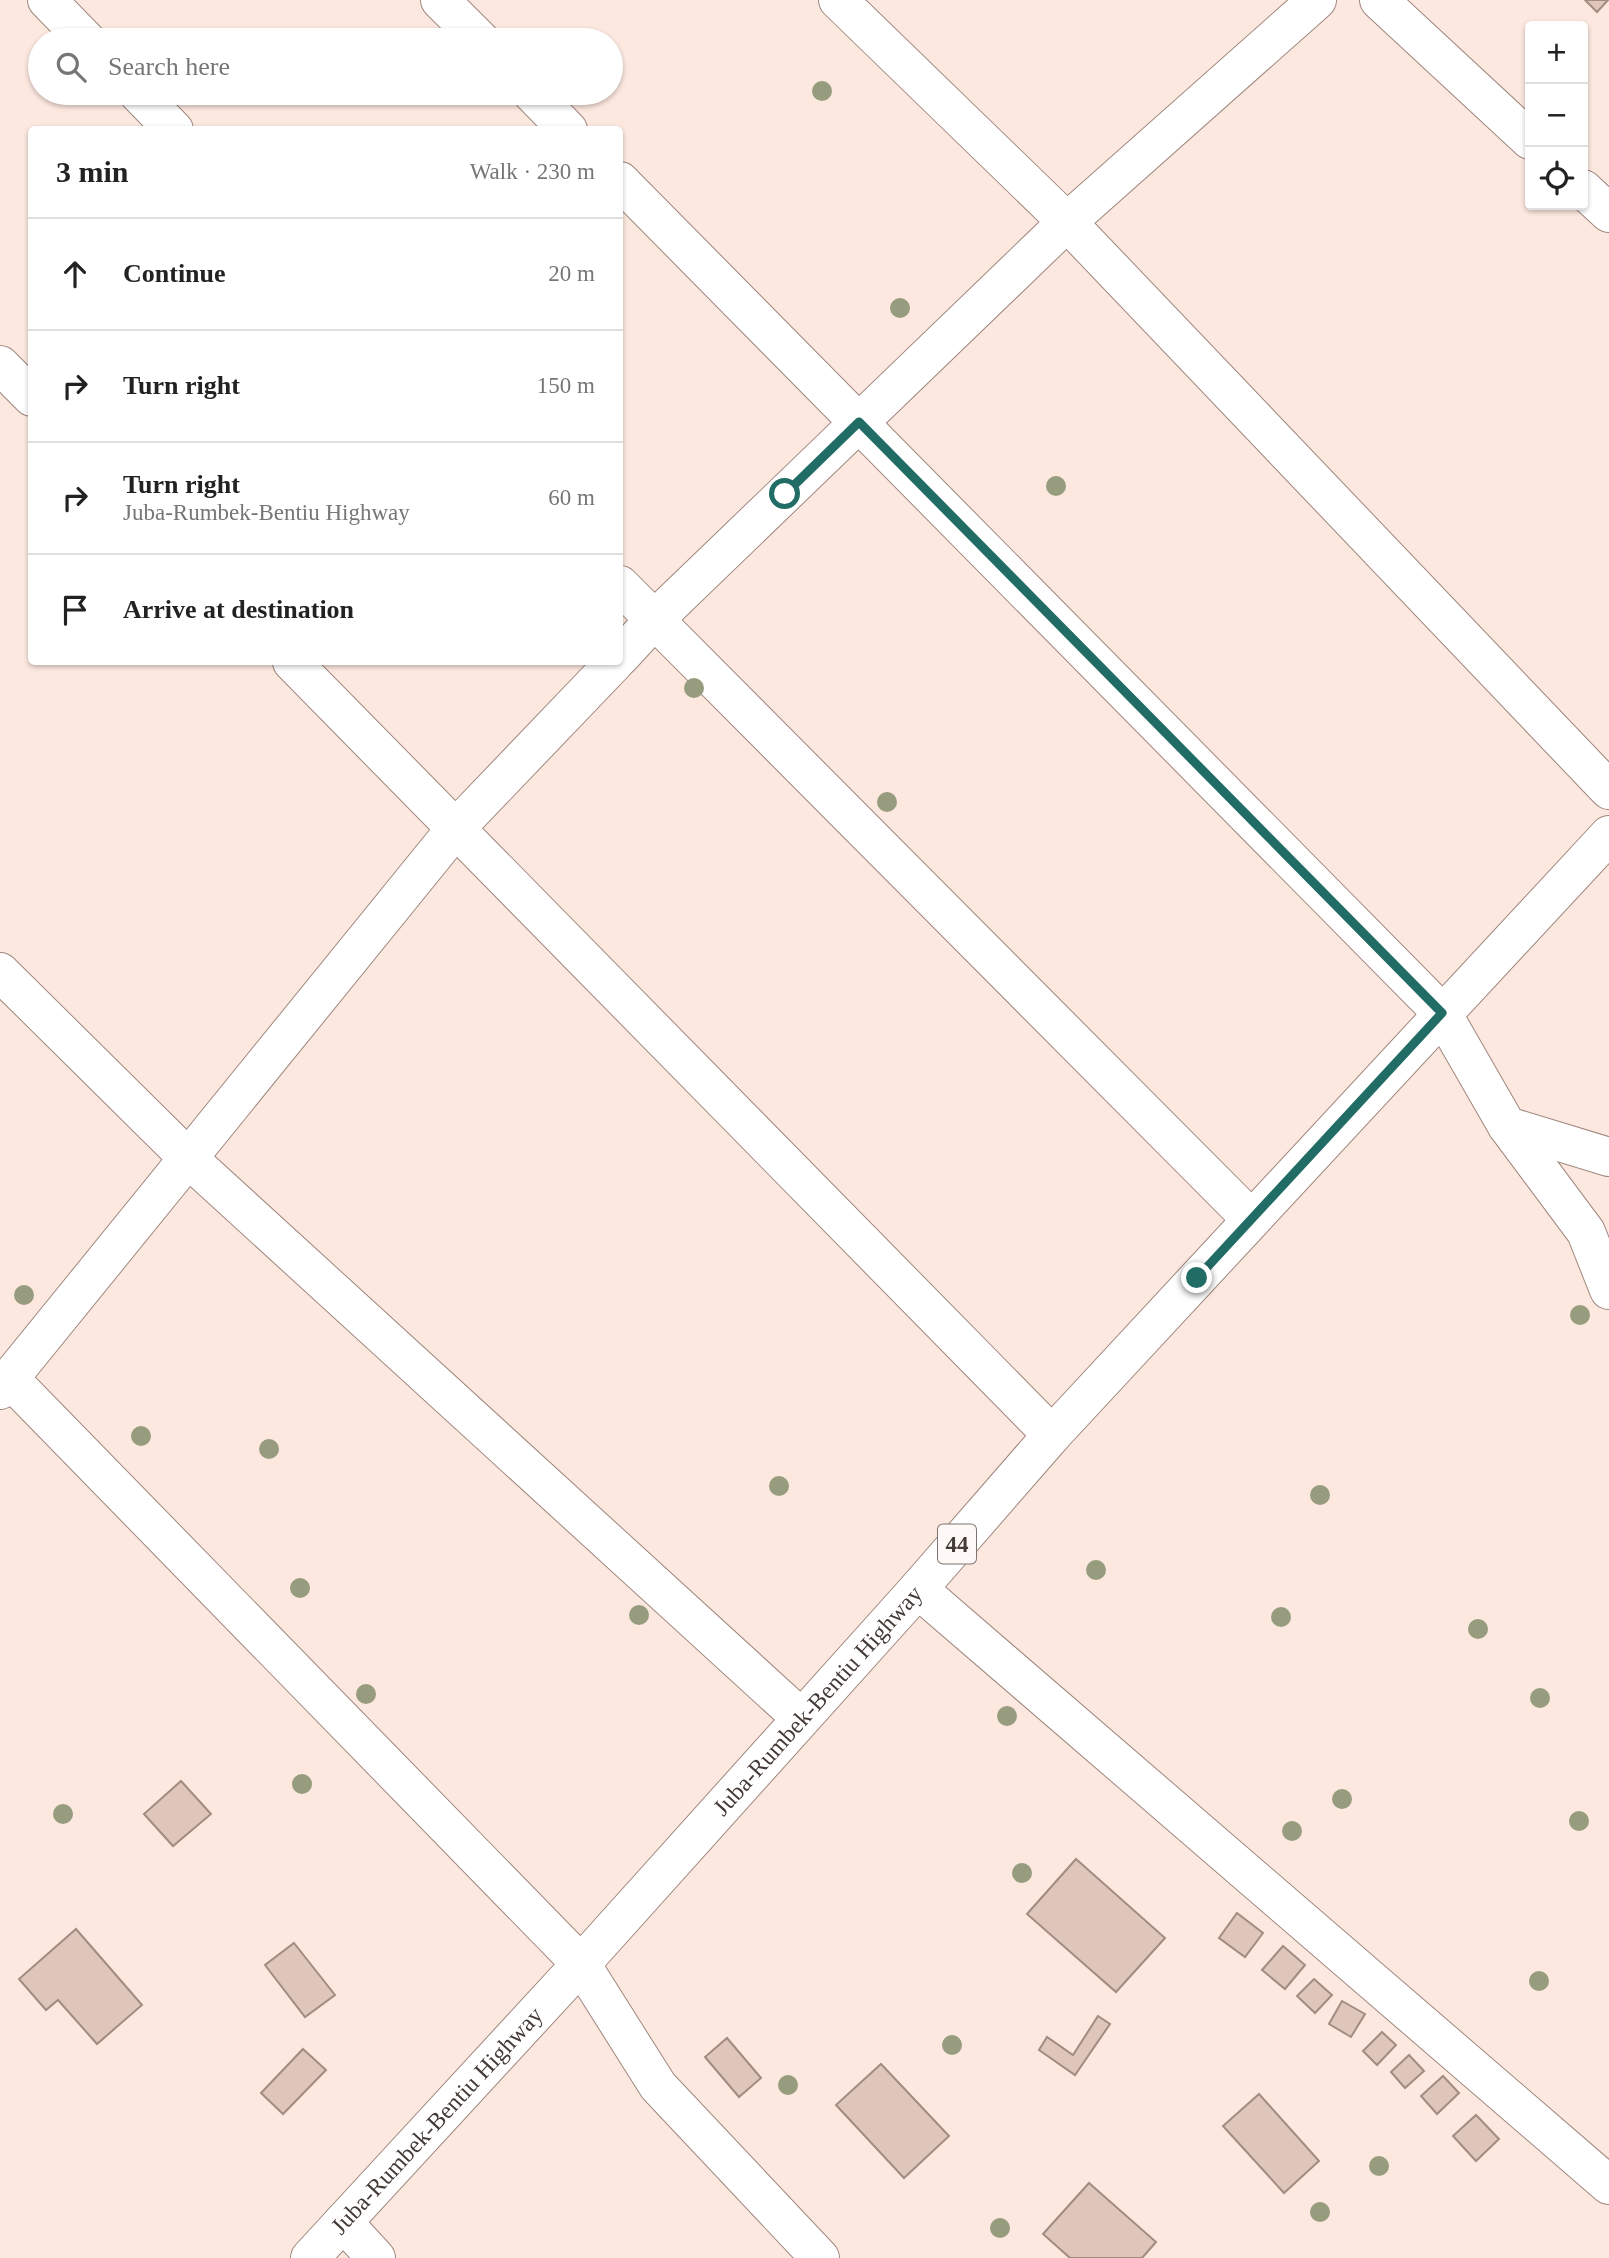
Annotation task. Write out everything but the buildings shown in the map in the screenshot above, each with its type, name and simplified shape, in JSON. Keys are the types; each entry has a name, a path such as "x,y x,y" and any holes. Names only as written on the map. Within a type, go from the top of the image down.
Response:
{"street":[{"path":"47,0 74,28"},
{"path":"440,0 468,28"},
{"path":"838,0 1067,222 1609,790"},
{"path":"623,654 654,620 1067,222 1317,0"},
{"path":"1379,0 1525,135"},
{"path":"150,105 170,126"},
{"path":"544,105 564,126"},
{"path":"623,184 1442,1013 1507,1126 1586,1232 1609,1290"},
{"path":"1588,194 1609,213"},
{"path":"0,365 28,393"},
{"path":"623,588 1251,1219"},
{"path":"295,665 1052,1435"},
{"path":"612,665 456,828 5,1385 581,1964 658,2086 820,2258"},
{"name":"Juba-Rumbek-Bentiu Highway","path":"310,2258 581,1964 918,1589 1052,1435 1609,835"},
{"path":"0,972 189,1159 801,1718"},
{"path":"1507,1126 1609,1157"},
{"path":"918,1589 1609,2185"},
{"path":"343,2222 376,2258"}],"route":[{"path":"785,494 859,422 1442,1013 1197,1278"}]}
